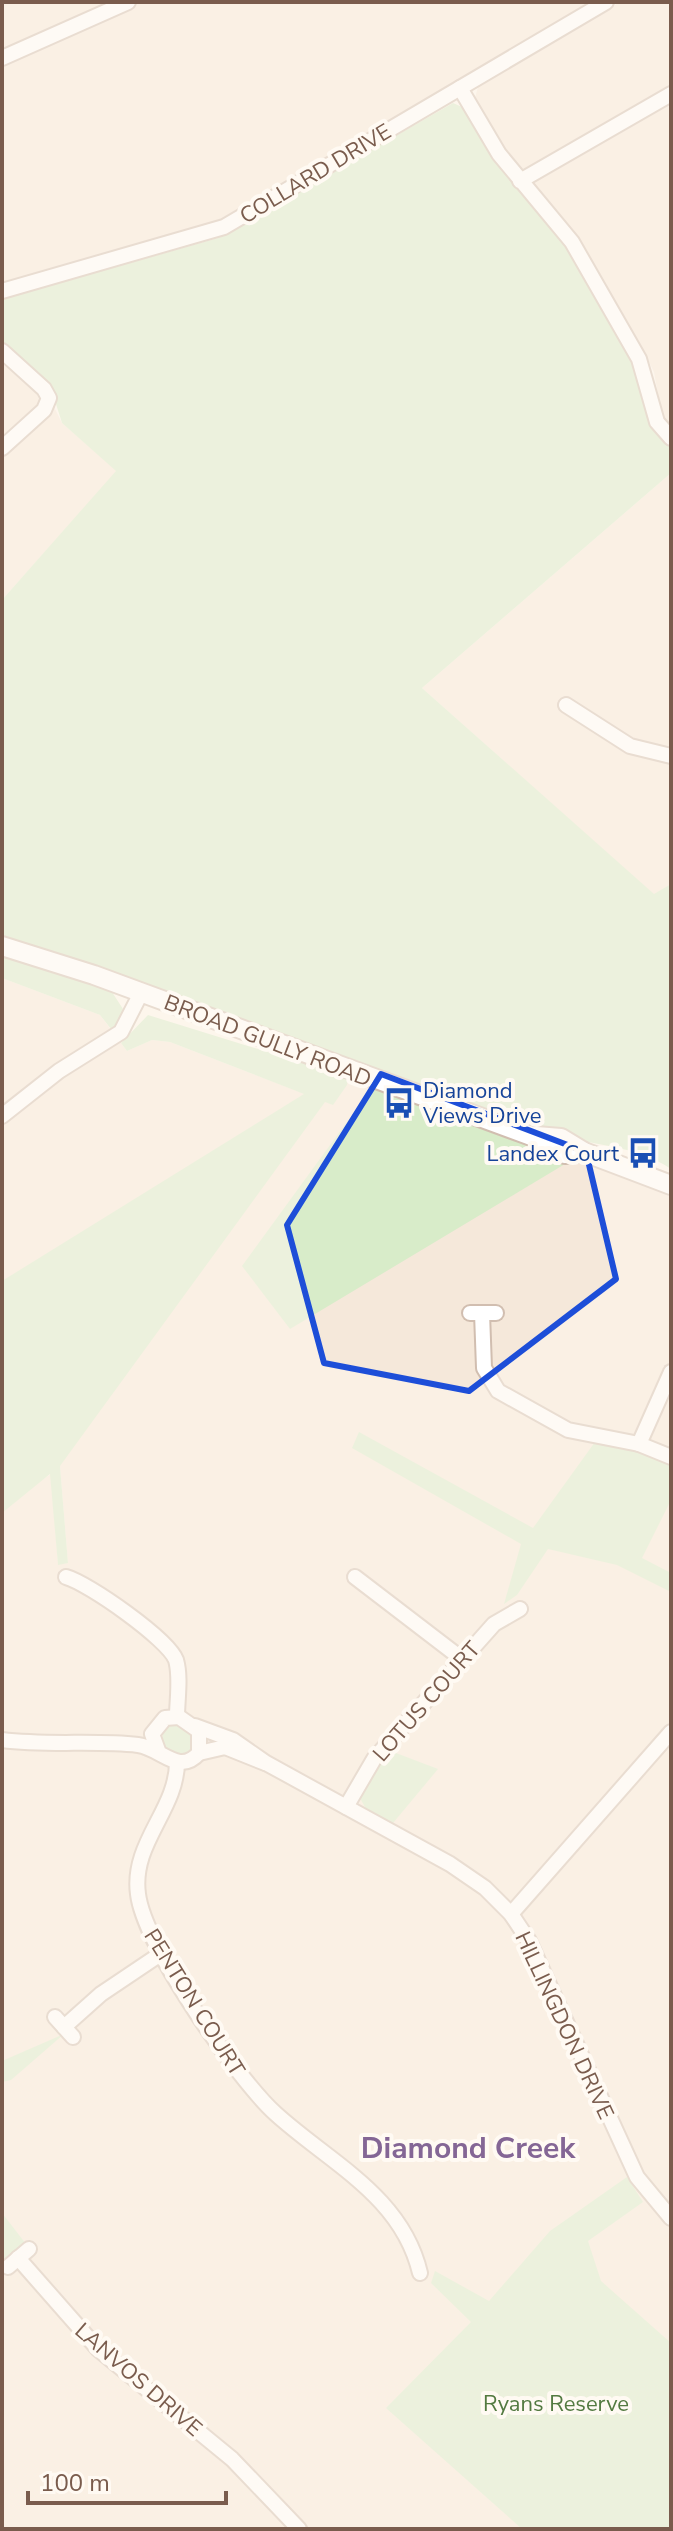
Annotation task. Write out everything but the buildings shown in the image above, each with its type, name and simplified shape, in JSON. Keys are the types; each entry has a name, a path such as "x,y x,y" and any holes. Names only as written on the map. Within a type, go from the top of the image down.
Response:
{"street":[{"name":"COLLARD DRIVE","path":"2,291 211,233 606,2"},
{"path":"2,58 123,3"},
{"path":"460,88 499,154 563,229 587,267 639,359 657,422 671,438"},
{"path":"520,181 671,94"},
{"path":"2,351 44,389 49,398 44,410 2,448"},
{"path":"566,705 630,746 671,756"},
{"name":"BROAD GULLY ROAD","path":"2,946 141,993 534,1137 561,1138 584,1152 671,1185"},
{"path":"2,1116 59,1071 121,1032 141,993"},
{"path":"483,1313 484,1368 498,1391 568,1430 639,1444 671,1457"},
{"path":"639,1444 671,1372"},
{"path":"66,1577 98,1591 173,1654 178,1672 177,1717"},
{"path":"355,1577 462,1659"},
{"name":"LOTUS COURT","path":"346,1807 374,1759 501,1617 520,1609"},
{"path":"2,1740 51,1745 125,1742 177,1762 189,1762 199,1753 202,1737 195,1726 177,1717 165,1718 155,1727 125,1742"},
{"name":"HILLINGDON DRIVE","path":"195,1726 233,1740 266,1763 469,1876 511,1914 529,1941 637,2177 671,2218"},
{"path":"155,1727 153,1741 159,1753"},
{"path":"511,1914 671,1732"},
{"name":"HILLINGDON DRIVE","path":"199,1753 225,1747 266,1763"},
{"name":"PENTON COURT","path":"177,1762 175,1782 146,1840 137,1880 143,1916 162,1953 241,2078 290,2126 364,2183 409,2241 420,2273"},
{"path":"64,2027 101,1994 162,1953"},
{"name":"LANVOS DRIVE","path":"18,2258 98,2349 232,2459 299,2529"}],"highlighted area":[{"path":"381,1074 586,1152 616,1279 469,1391 324,1363 287,1225"}],"shaded area":[{"path":"2,2 591,2 212,224 2,283"},
{"path":"620,2 671,2 671,429 662,416 654,372 645,354 570,228 507,154 475,98 478,87 486,81"},
{"path":"2,360 54,407 62,423 117,471 2,600"},
{"path":"671,473 671,884 654,895 422,688"},
{"path":"2,978 100,1015 127,1051 152,1040 170,1042 305,1094 337,1074 671,1192 671,2529 2,2529 2,1506 51,1474 58,1564 68,1563 60,1466 2,1399"}],"green space":[{"path":"453,103 462,107 512,183 559,235 633,361 653,429 671,447 671,473 422,688 654,894 671,884 671,1169 627,1150 549,1133 304,1047 95,965 2,939 2,600 116,471 62,423 50,385 2,342 2,299 218,238"},
{"path":"2,954 112,992 123,1009 118,1023 111,1029 100,1015 2,978"},
{"path":"148,1015 348,1077 347,1085 333,1105 325,1102 60,1466 68,1563 58,1565 50,1474 2,1513 2,1281 304,1094 170,1042 152,1040 127,1051 121,1043"},
{"path":"373,1086 575,1158 290,1329 242,1266"},
{"path":"359,1432 533,1528 595,1442 650,1453 671,1463 671,1500 642,1558 671,1573 671,1592 617,1565 548,1549 517,1595 504,1604 521,1544 352,1448"},
{"path":"178,1724 189,1729 194,1740 189,1751 178,1756 167,1751 162,1740 167,1729"},
{"path":"388,1750 438,1769 393,1823 366,1809 360,1798"},
{"path":"64,2034 11,2080 2,2082 2,2061"},
{"name":"Ryans Reserve","path":"627,2177 643,2202 588,2241 601,2281 671,2343 671,2529 522,2529 386,2408 471,2322 431,2283 435,2271 489,2301 550,2231"},
{"path":"2,2213 26,2244 4,2263 2,2262"}],"place":[{"name":"Diamond Views Drive","path":"399,1103"},
{"name":"Landex Court","path":"643,1153"}],"district":[{"name":"Diamond Creek","path":"468,2148"}]}
